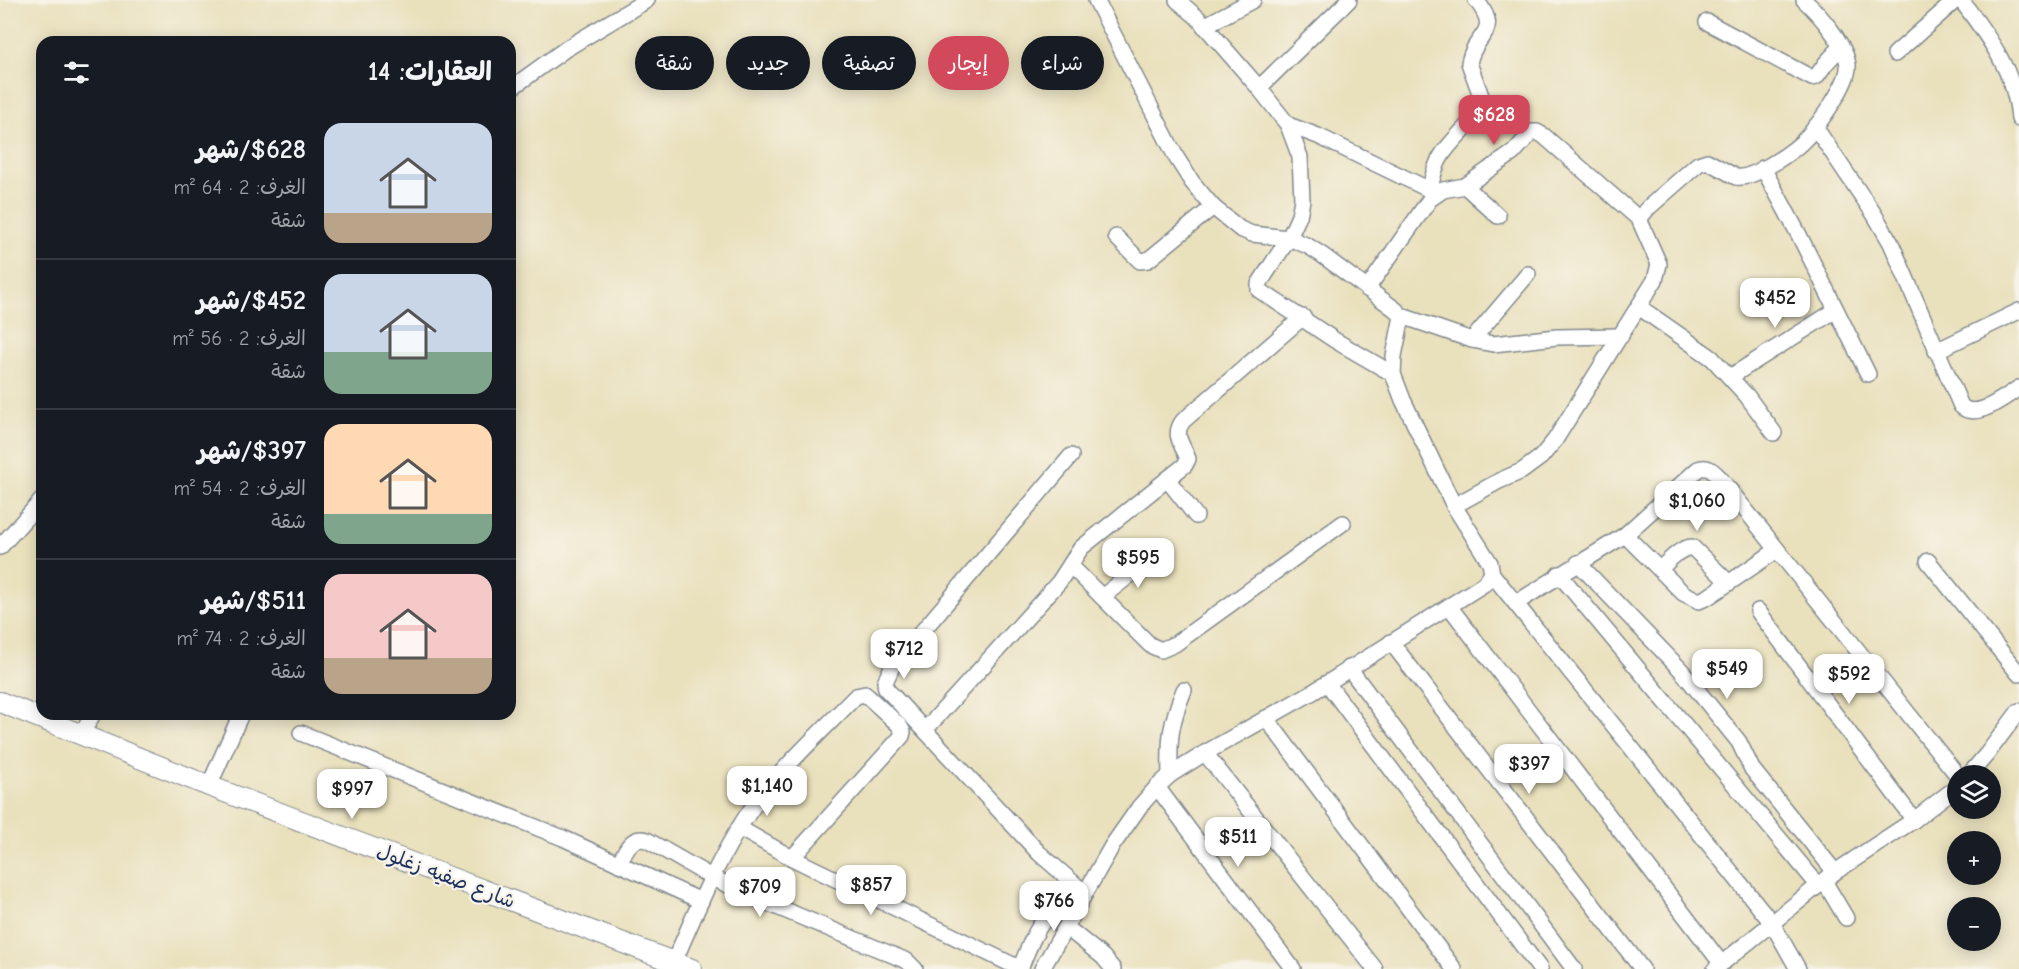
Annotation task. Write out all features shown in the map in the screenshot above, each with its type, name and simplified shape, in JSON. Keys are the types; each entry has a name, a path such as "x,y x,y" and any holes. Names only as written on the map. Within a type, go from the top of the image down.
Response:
{"street":[{"path":"1096,0 1176,157 1192,182 1213,207 1240,229 1252,234 1289,238 1322,255 1402,316 1472,339 1493,344 1557,337 1621,336"},
{"path":"1204,26 1253,0"},
{"path":"1367,289 1430,198 1433,191 1435,167 1442,155 1484,104 1485,101 1469,63 1489,21 1476,0"},
{"path":"1639,219 1648,208 1698,164 1707,161 1740,178 1763,168 1806,138 1815,127 1842,87 1848,66 1838,40 1804,0"},
{"path":"1895,54 1956,0"},
{"path":"1961,0 2002,61 2014,87 2019,119"},
{"path":"516,85 567,48 644,1"},
{"path":"1181,1 1259,88 1288,126 1297,147 1302,174 1302,200 1299,216 1289,238 1258,288 1336,341 1394,374"},
{"path":"1259,88 1344,2"},
{"path":"1707,22 1812,78 1816,78 1841,47"},
{"path":"1288,126 1318,136 1433,191 1465,186 1513,153 1532,132 1538,132 1639,219 1659,264 1655,280 1639,307 1555,440 1541,457 1522,471 1454,506"},
{"path":"1815,127 1891,243 1960,406 1965,411 1979,410 2019,388"},
{"path":"1763,168 1868,374"},
{"path":"1465,186 1498,216"},
{"path":"1116,237 1140,261 1148,260 1213,207"},
{"path":"1472,339 1528,274"},
{"path":"1639,307 1712,358 1774,433"},
{"path":"1730,377 1836,310"},
{"path":"1936,351 2019,311"},
{"path":"1402,316 1394,356 1394,374 1402,400 1454,506 1490,563 1492,574 1772,923 1798,969"},
{"path":"925,730 1059,582 1081,548 1188,462 1177,434 1180,425 1303,317"},
{"path":"1071,456 888,675 885,682 886,689 1039,853 1082,891"},
{"path":"1516,603 1559,574 1625,535 1698,469 1704,467 1710,469 1720,478 1949,765"},
{"path":"1167,479 1196,516"},
{"path":"0,547 36,507"},
{"path":"1070,565 1150,645 1161,650 1167,649 1343,523"},
{"path":"1625,535 1683,593 1699,600 1708,597 1777,550"},
{"path":"1660,569 1687,547 1692,548 1728,582"},
{"path":"1102,597 1154,556"},
{"path":"1928,561 2019,674"},
{"path":"1578,563 1681,670 1739,742 1752,769 1826,879 1846,918"},
{"path":"1042,969 1066,927 1082,891 1140,806 1170,775 1327,683 1484,584 1492,574"},
{"path":"1559,574 1723,772 1826,879"},
{"path":"1449,606 1717,967 1826,879 1947,795"},
{"path":"1758,611 1914,820"},
{"path":"1391,642 1641,969"},
{"path":"1349,668 1574,969"},
{"path":"1327,683 1540,969"},
{"path":"1170,775 1169,740 1172,720 1184,690"},
{"path":"683,966 701,901 739,828 771,785 851,701 860,694 868,696 899,725 903,732 902,736 792,858"},
{"name":"شارع صفيه زغلول","path":"0,702 36,716"},
{"path":"1978,765 2019,711"},
{"path":"1266,718 1454,969"},
{"name":"شارع صفيه زغلول","path":"46,720 209,786 683,966"},
{"path":"82,734 90,720"},
{"path":"209,786 239,720"},
{"path":"301,733 563,838 701,901"},
{"path":"1205,753 1375,969"},
{"path":"1723,772 1746,754"},
{"path":"1157,787 1293,969"},
{"path":"739,828 792,858 1021,969 1029,945 1042,921 1060,903 1082,891"},
{"path":"618,864 629,844 641,838 713,878 907,961 915,969"},
{"path":"1066,927 1103,957 1113,969"}]}
